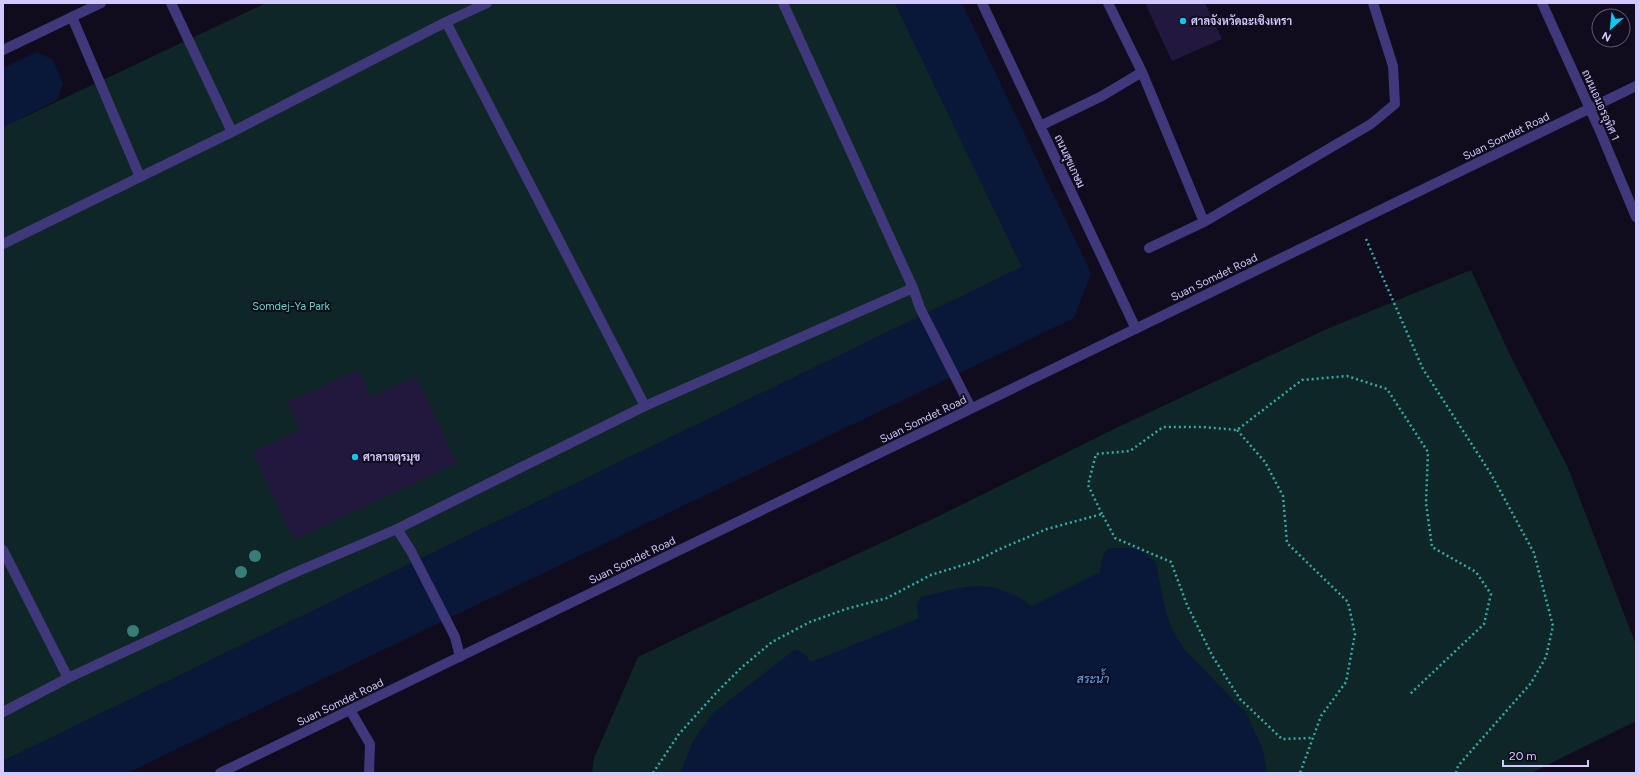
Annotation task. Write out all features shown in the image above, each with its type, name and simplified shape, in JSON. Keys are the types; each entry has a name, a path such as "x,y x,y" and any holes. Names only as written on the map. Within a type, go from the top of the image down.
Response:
{"street":[{"path":"3,50 101,3"},
{"path":"171,3 232,132"},
{"path":"3,244 232,132 446,22 487,3"},
{"path":"783,3 913,288 920,308 971,408"},
{"name":"ถนนสุขเกษม","path":"982,3 1136,329"},
{"path":"1108,3 1142,72 1204,222"},
{"path":"1149,248 1204,222 1371,124 1395,104 1393,66 1373,3"},
{"name":"ถนนเอมอรอุทิศ 1","path":"1542,3 1600,131 1636,217"},
{"path":"72,17 140,177"},
{"path":"446,22 645,406"},
{"path":"1040,126 1102,96 1142,72"},
{"name":"Suan Somdet Road","path":"220,773 1636,86"},
{"path":"3,712 68,678 294,573 397,529 645,406 913,288"},
{"path":"397,529 411,551 455,637 460,657"},
{"path":"3,550 68,678"},
{"path":"350,710 370,744 369,773"}],"path":[{"path":"1358,221 1423,369 1491,474 1534,553 1553,626 1546,657 1531,682 1458,766 1456,773"},
{"path":"1312,738 1282,739 1240,699 1212,658 1186,605 1171,562 1115,538 1088,485 1096,454 1130,451 1163,427 1203,427 1237,430 1302,380 1347,376 1387,389 1428,452 1426,503 1432,547 1476,572 1491,594 1484,624 1409,695"},
{"path":"1237,430 1265,462 1283,496 1287,543 1348,602 1355,634 1346,682 1321,716 1300,773"},
{"path":"654,773 680,734 716,692 741,668 772,642 810,622 846,609 887,598 931,575 976,561 1047,529 1102,514"}],"green space":[{"name":"Somdej-Ya Park","path":"266,3 895,3 1022,267 3,761 3,127"},
{"path":"1471,270 1509,353 1568,468 1636,645 1636,721 1531,773 592,773 594,758 638,657 935,518 1114,429 1327,329"}],"water":[{"path":"895,3 962,3 1091,273 1074,318 127,773 3,773 3,761 1022,267"},
{"path":"37,52 53,60 63,84 57,100 3,127 3,68"},
{"name":"สระน้ำ","path":"1109,548 1134,548 1146,554 1156,563 1165,608 1172,629 1185,650 1246,713 1263,749 1267,773 680,773 693,741 713,713 794,650 802,652 811,662 919,618 917,605 921,597 955,589 976,586 998,589 1019,597 1032,606 1100,572 1103,556"}],"building":[{"name":"ศาลจังหวัดฉะเชิงเทรา","path":"1145,3 1205,3 1222,39 1172,61"},
{"name":"ศาลาจตุรมุข","path":"358,370 371,397 416,376 457,463 294,540 252,452 300,430 287,402"}],"place":[{"name":"ศาลจังหวัดฉะเชิงเทรา","path":"1183,21"},
{"name":"ศาลาจตุรมุข","path":"355,457"}]}
